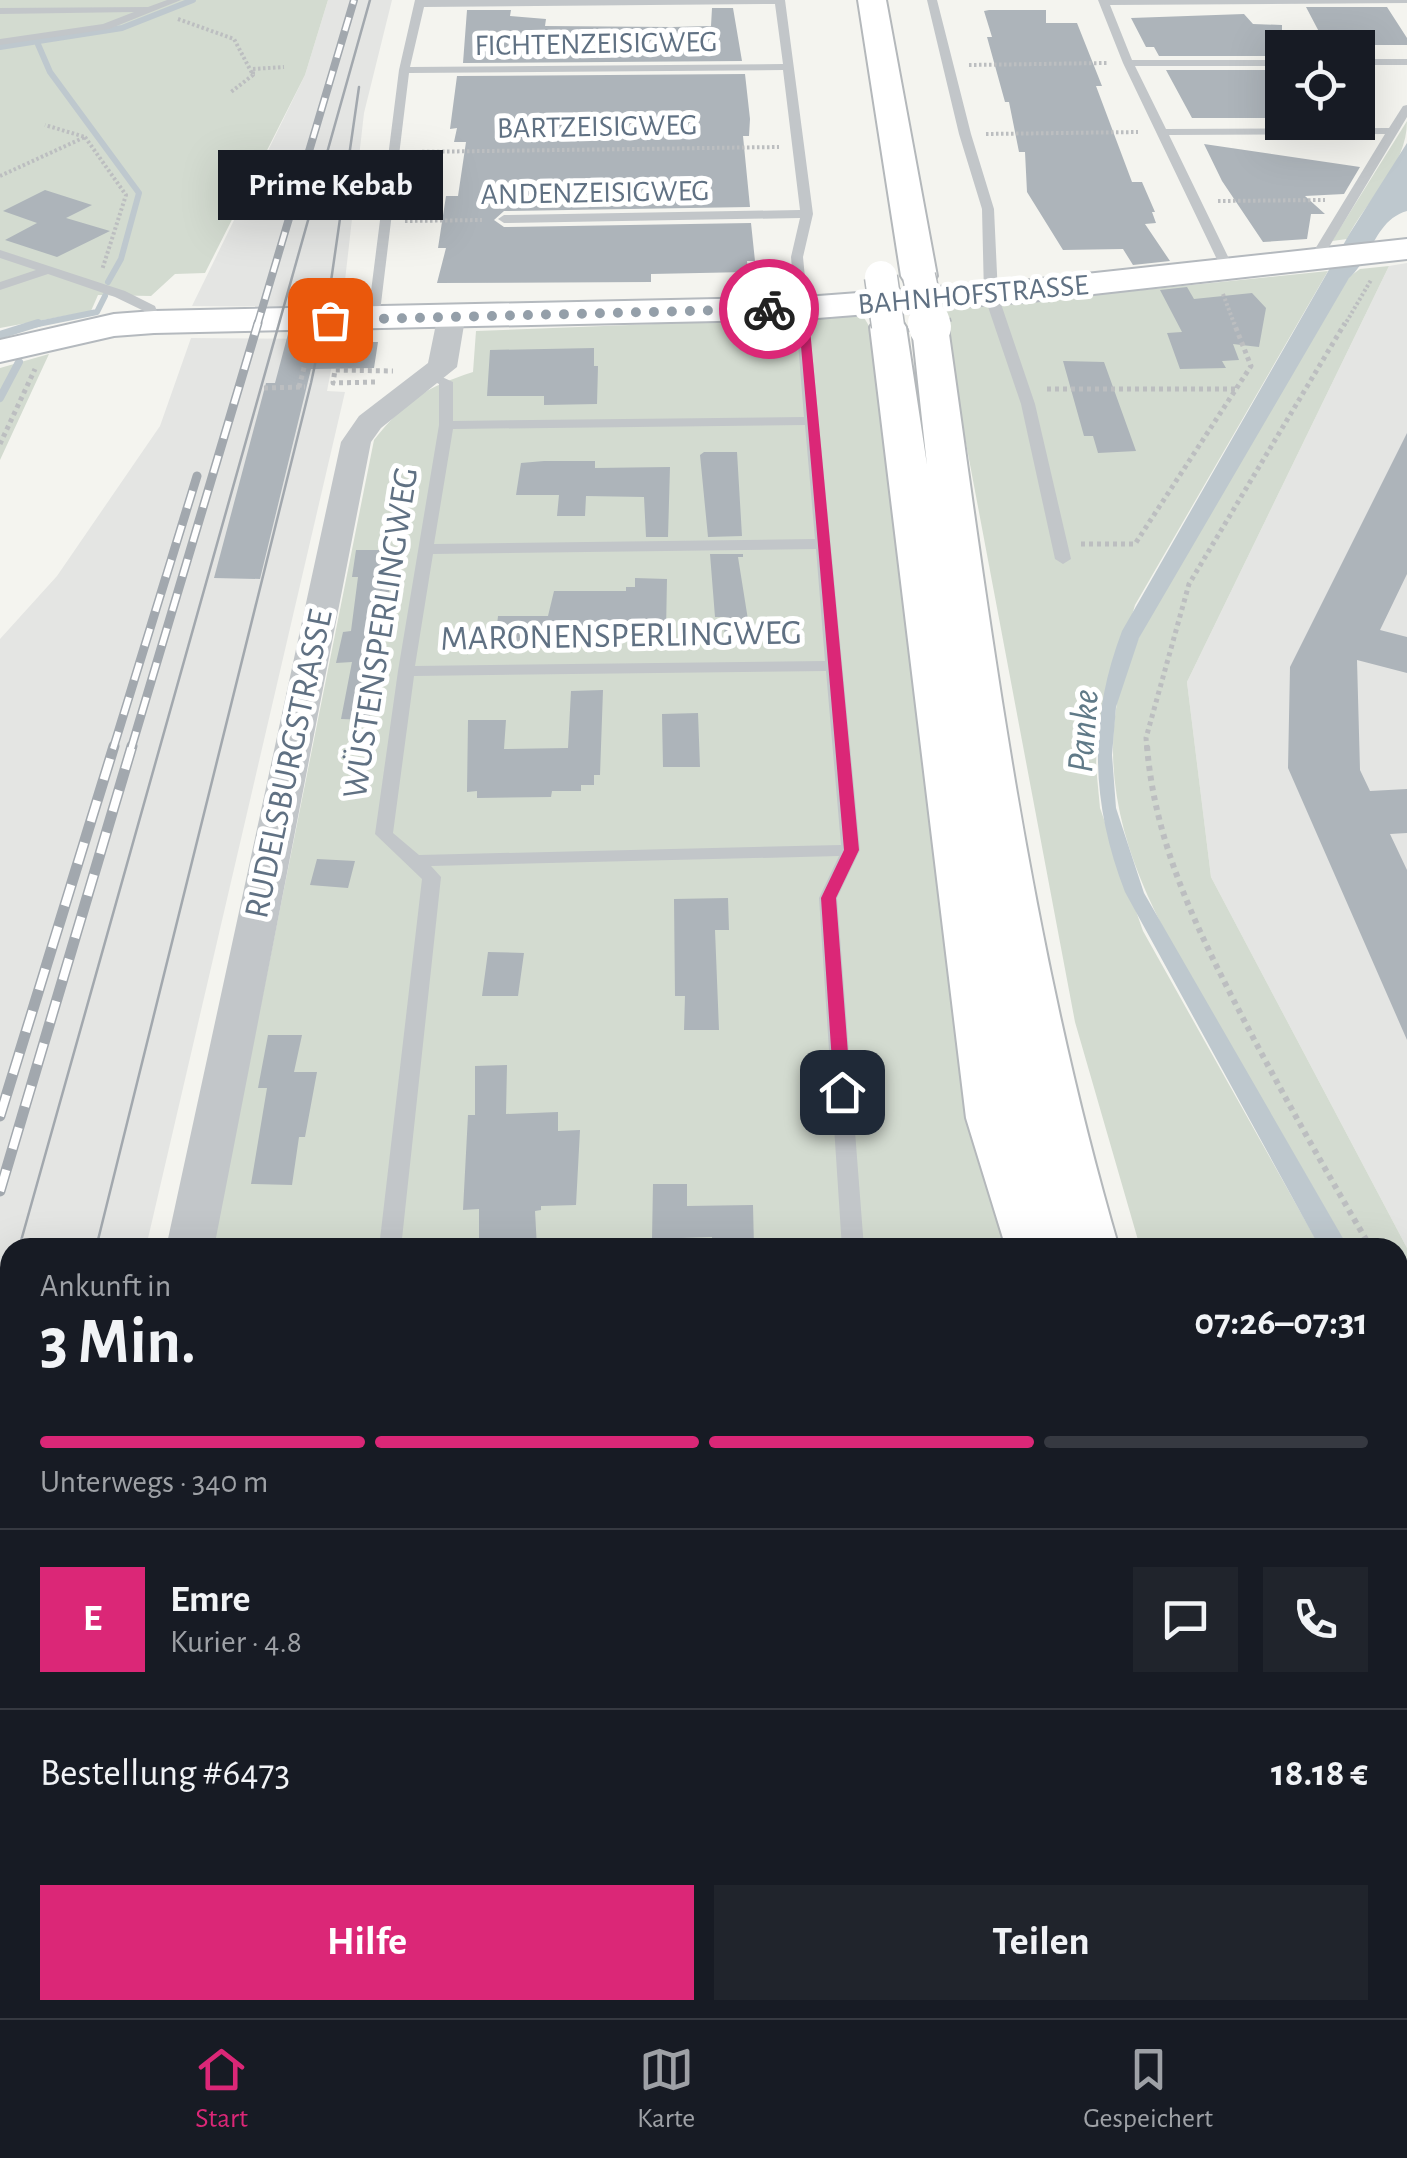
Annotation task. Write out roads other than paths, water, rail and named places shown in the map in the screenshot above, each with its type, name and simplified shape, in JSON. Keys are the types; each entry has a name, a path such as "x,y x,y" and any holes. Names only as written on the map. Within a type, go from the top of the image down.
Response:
{"main road":[{"path":"842,0 850,59"},
{"path":"872,0 919,276 909,327 995,1118 1034,1238"},
{"path":"875,237 881,277 909,327 1002,881 1067,1178 1085,1238"},
{"name":"BAHNHOFSTRASSE","path":"0,350 114,326 154,322 451,319 803,308 1223,276 1319,259 1390,256"}],"street":[{"path":"432,376 442,367 451,319"},
{"name":"RUDELSBURGSTRASSE","path":"192,1238 356,442 370,422 432,376"}],"lane":[{"path":"0,42 105,27 176,0"},
{"path":"372,320 404,70 419,2 780,0"},
{"name":"MARONENSPERLINGWEG","path":"780,0 807,214 797,256 851,850"},
{"path":"932,0 988,209 991,295 1024,390 1062,552"},
{"path":"1223,276 1195,202 1128,63 1104,1 1407,0"},
{"path":"0,11 156,9"},
{"path":"1128,63 1265,62"},
{"path":"1375,62 1407,62"},
{"name":"FICHTENZEISIGWEG","path":"404,70 789,67"},
{"path":"1319,259 1407,108"},
{"path":"1161,132 1392,130"},
{"name":"ANDENZEISIGWEG","path":"504,219 807,214"},
{"path":"0,254 97,285 150,309 154,322"},
{"path":"0,286 48,270"},
{"name":"WÜSTENSPERLINGWEG","path":"391,1238 432,878 384,834 446,425 446,382 432,376"},
{"path":"446,425 814,421"},
{"path":"426,549 824,544"},
{"name":"MARONENSPERLINGWEG","path":"406,671 836,666"},
{"path":"414,861 851,850 828,898 852,1238"}],"waterway":[{"path":"0,47 122,28 193,0"},
{"path":"37,42 50,72 139,193 121,259 108,282"},
{"path":"29,326 97,312 105,296"},
{"path":"29,326 38,323"},
{"path":"0,335 29,326"},
{"path":"0,398 19,362"}],"tram line":[{"path":"22,1238 370,0"},
{"path":"98,1238 311,383 327,309 359,87"}],"railway":[{"path":"257,326 354,0"},
{"path":"131,749 258,323"},
{"path":"113,749 197,476"},
{"path":"0,1116 114,746"},
{"path":"0,1191 132,746"}],"place":[{"name":"Prime Kebab","path":"330,320"}],"water label":[{"name":"Panke","path":"1084,731"}]}
